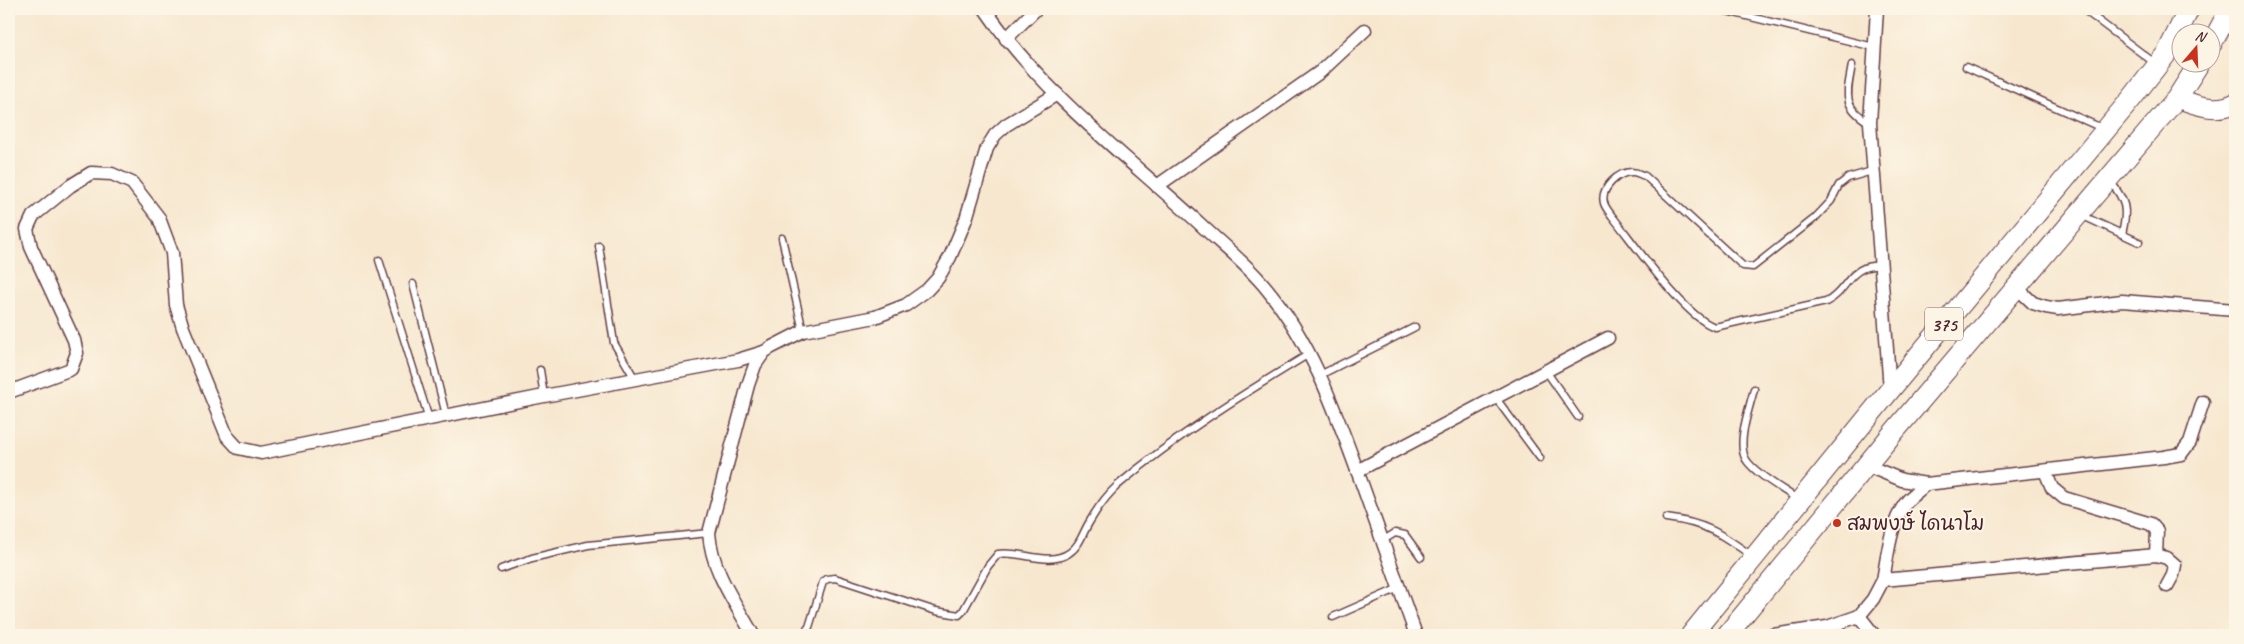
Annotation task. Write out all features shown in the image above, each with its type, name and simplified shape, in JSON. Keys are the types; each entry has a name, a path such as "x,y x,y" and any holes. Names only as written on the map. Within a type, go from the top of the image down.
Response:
{"main road":[{"name":"375","path":"1691,635 2158,65 2167,53 2189,9"},
{"path":"2222,24 2230,9"},
{"name":"375","path":"1728,635 2107,178 2177,98 2194,72"},
{"path":"2177,98 2194,105 2213,108 2227,107 2235,103"}],"street":[{"path":"986,9 1006,39 1057,94 1267,288 1287,316 1320,375 1416,635"},
{"path":"1006,39 1036,9"},
{"path":"1877,9 1870,123 1872,171 1890,390"},
{"path":"1157,186 1320,72 1365,30"},
{"path":"9,392 71,369 77,353 74,340 31,247 28,229 33,216 70,186 91,173 112,174 132,184 159,218 172,253 176,304 183,328 227,436 238,448 261,453 544,396 738,360 764,352 803,331 875,317 906,305 927,290 938,278 950,257 966,219 987,148 995,134 1006,125 1057,94"},
{"path":"2016,287 2033,303 2046,308 2058,309 2122,301 2235,310"},
{"path":"1357,471 1608,338"},
{"path":"753,635 721,579 710,548 709,533 748,386 755,366 764,352"},
{"path":"1868,466 1902,480 1926,484 2181,454 2190,442 2203,402"},
{"path":"2045,471 2052,488 2064,498 2151,524 2156,531 2156,555"},
{"path":"1773,635 1827,626 1859,616 1873,598 1883,580 1894,526 1901,510 1909,498 1926,484"},
{"path":"1883,580 2156,555 2167,558 2175,565 2174,575 2168,586"},
{"path":"1859,616 1874,635"}],"lane":[{"path":"1718,9 1874,47"},
{"path":"2083,9 2158,65"},
{"path":"1852,65 1848,94 1850,106 1855,114 1870,123"},
{"path":"1966,67 2106,130"},
{"path":"1872,171 1848,178 1839,185 1831,201 1815,218 1753,267 1743,266 1645,176 1634,172 1623,174 1612,181 1603,196 1604,205 1612,216 1688,310 1705,324 1715,326 1826,302 1836,298 1858,272 1864,268 1880,265"},
{"path":"2107,178 2122,195 2125,204 2122,234"},
{"path":"2077,214 2139,242"},
{"path":"782,238 803,331"},
{"path":"599,246 614,343 636,380"},
{"path":"379,260 429,419"},
{"path":"413,284 446,416"},
{"path":"1320,375 1415,328"},
{"path":"802,635 809,627 823,582 827,579 835,578 936,611 959,615 964,611 988,566 998,554 1058,558 1069,553 1077,545 1090,521 1116,487 1179,437 1240,395 1309,354"},
{"path":"540,370 544,396"},
{"path":"1546,370 1578,417"},
{"path":"1754,390 1743,433 1743,448 1747,461 1800,501"},
{"path":"1495,398 1540,458"},
{"path":"1666,518 1705,526 1722,534 1754,558"},
{"path":"502,568 532,558 588,545 709,533"},
{"path":"1382,541 1396,534 1405,535 1421,557"},
{"path":"1333,617 1399,588"}],"place":[{"name":"สมพงษ์ ไดนาโม","path":"1837,523"}]}
